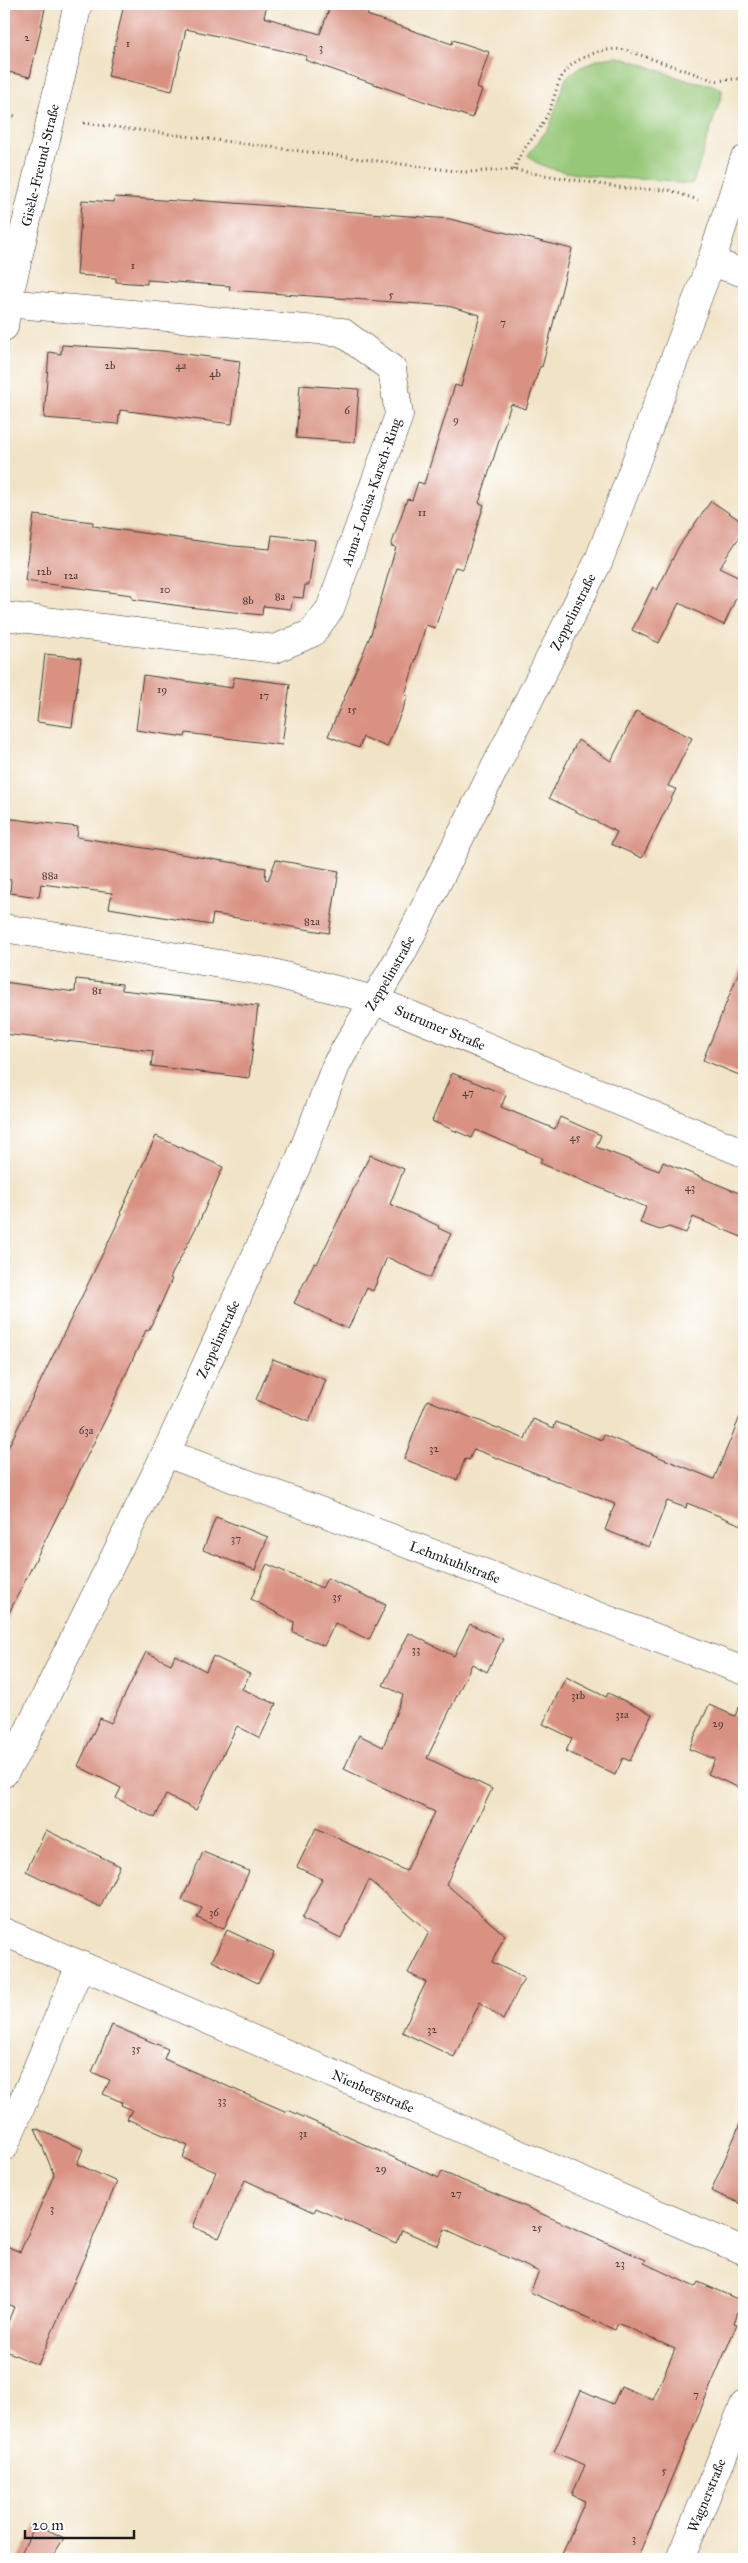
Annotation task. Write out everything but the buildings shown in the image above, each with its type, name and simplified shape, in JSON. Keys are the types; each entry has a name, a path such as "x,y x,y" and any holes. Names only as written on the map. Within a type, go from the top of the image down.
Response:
{"street":[{"name":"Gisèle-Freund-Straße","path":"5,311 78,4"},
{"name":"Zeppelinstraße","path":"4,1773 25,1738 166,1453 299,1161 337,1062 402,953 599,560 710,262 744,160"},
{"path":"710,262 744,273"},
{"name":"Anna-Louisa-Karsch-Ring","path":"4,616 276,649 312,633 330,609 399,415 392,369 342,332 5,311"},
{"name":"Sutrumer Straße","path":"4,928 273,973 374,1000 744,1153"},
{"name":"Lehmkuhlstraße","path":"166,1453 744,1671"},
{"name":"Nienbergstraße","path":"4,1932 744,2251"},
{"path":"4,2147 80,1966"},
{"name":"Wagnerstraße","path":"680,2559 744,2405"}],"path":[{"path":"514,170 520,152 544,121 565,69 578,60 595,53 613,48 626,50 716,81 744,78"},
{"path":"4,113 50,121 93,123 463,172 514,170 630,189 669,190 727,211"}],"green space":[{"path":"625,58 683,79 713,85 722,90 693,183 686,184 663,180 612,178 569,173 537,163 528,155 550,126 566,78 579,68 599,59"}]}
